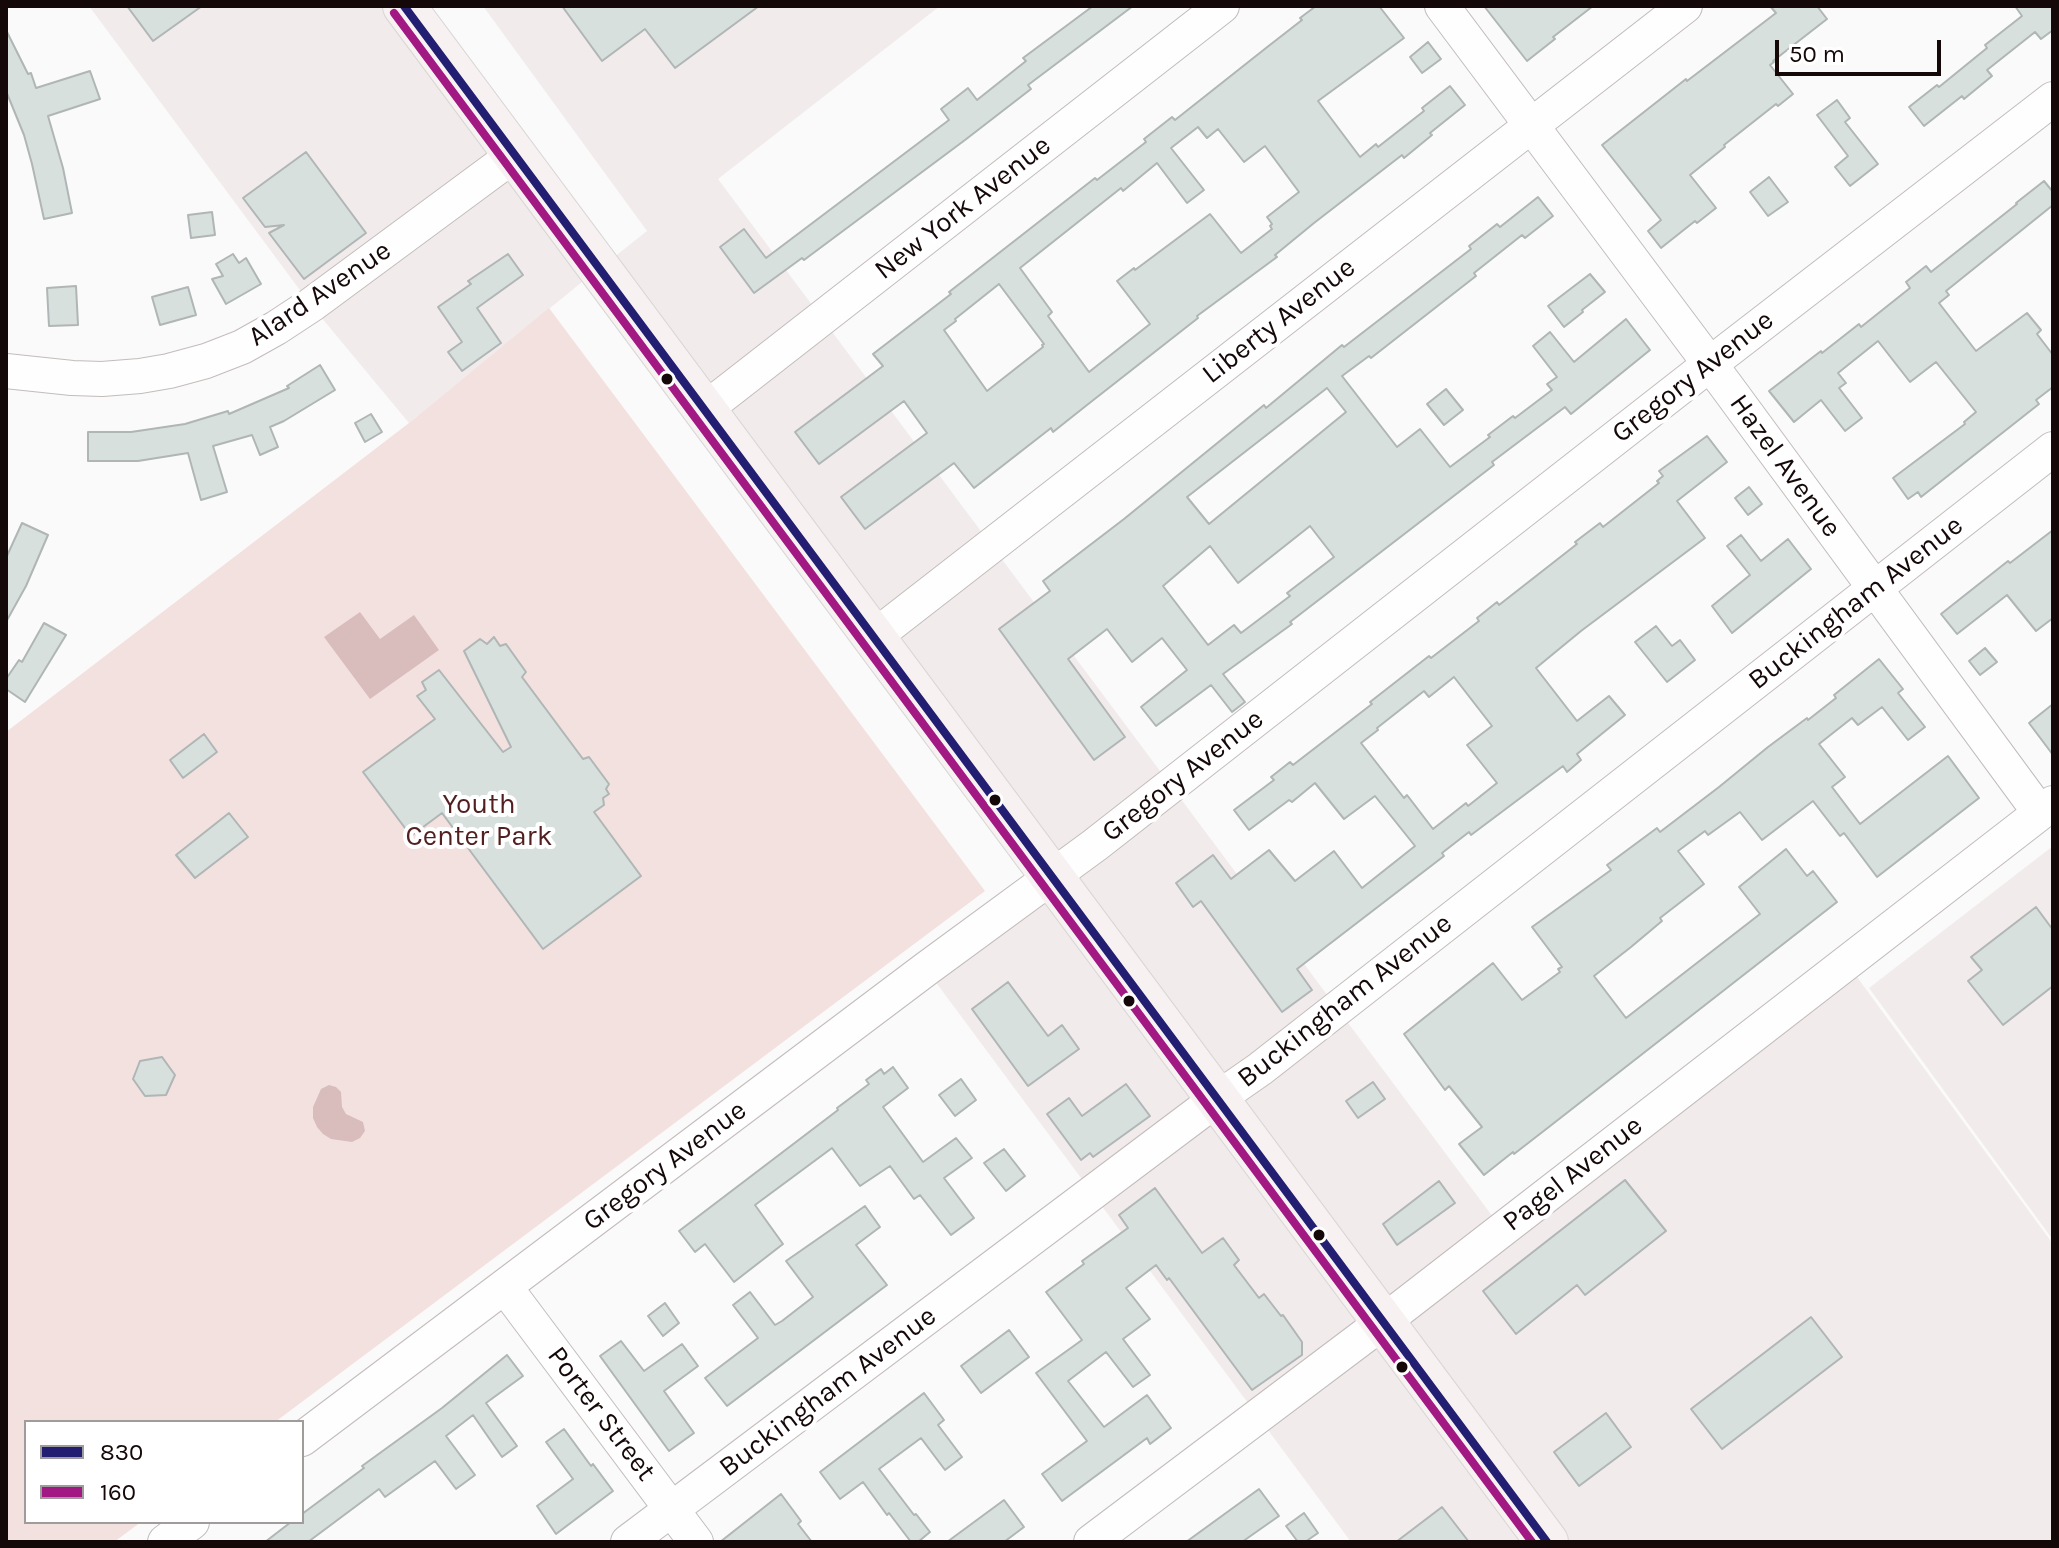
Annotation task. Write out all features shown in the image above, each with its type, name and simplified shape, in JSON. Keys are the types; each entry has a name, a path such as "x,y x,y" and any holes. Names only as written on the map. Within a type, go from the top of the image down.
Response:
{"main road":[{"path":"404,6 1547,1542"}],"street":[{"name":"New York Avenue","path":"704,410 1222,6"},
{"name":"Hazel Avenue","path":"1442,6 1875,588 2046,808"},
{"name":"Liberty Avenue","path":"874,637 1685,6"},
{"name":"Gregory Avenue","path":"304,1438 1117,828 2053,99"},
{"name":"Alard Avenue","path":"6,371 87,378 140,376 206,361 242,347 311,305 514,155"},
{"name":"Buckingham Avenue","path":"628,1542 1260,1069 2053,449"},
{"name":"Pagel Avenue","path":"1091,1542 1383,1322 2046,808"},
{"name":"Porter Street","path":"505,1287 696,1542"},
{"path":"165,1542 189,1524"}],"shaded area":[{"path":"89,6 404,6 599,269 647,231 483,6 940,6 718,179 1502,1229 1846,962 2053,1244 2053,1542 1351,1542 926,969 1051,877 598,269 409,423 311,305"},
{"path":"360,612 380,639 414,615 439,650 370,699 324,637"},
{"path":"2053,846 2053,1240 1869,988"},
{"path":"329,1085 341,1092 346,1114 363,1122 365,1131 352,1142 331,1139 317,1127 313,1118 313,1107 321,1089"}],"green space":[{"name":"Youth Center Park","path":"549,308 985,891 278,1420 24,1420 24,1524 138,1524 114,1542 6,1542 6,732 409,423"}],"building":[{"path":"127,6 202,6 153,41"},
{"path":"562,6 759,6 675,68 645,29 602,61"},
{"path":"1093,6 1133,6 1028,85 1031,89 965,140 804,260 802,258 754,293 720,247 744,229 766,258 949,120 941,109 968,88 977,100 1026,61 1023,58"},
{"path":"1316,6 1379,6 1404,38 1318,101 1360,157 1424,111 1422,108 1450,86 1465,105 1404,158 1402,155 1314,223 1275,255 1277,257 1197,316 1053,432 1051,428 974,488 954,463 865,529 841,497 927,433 904,401 819,464 795,432 883,366 873,354 1095,178 1097,180 1146,142 1144,139 1172,117 1175,120 1302,20 1300,18","holes":["1198,127 1207,138 1218,129 1244,162 1265,146 1299,192 1267,217 1272,229 1241,253 1210,214 1117,281 1150,324 1089,372 1048,316 1052,312 1020,268 1157,163 1187,203 1204,190 1171,148","999,284 1044,344 987,391 944,330"]},
{"path":"1484,6 1593,6 1527,61"},
{"path":"1770,6 1817,6 1827,19 1770,65 1793,94 1778,106 1776,104 1690,175 1716,208 1661,248 1648,231 1661,220 1602,145 1776,13"},
{"path":"2015,6 2053,6 2053,30 2041,39 2035,32 1987,70 1992,76 1924,126 1909,107 1937,85 1939,87 2022,16"},
{"path":"6,30 28,74 31,73 36,88 90,71 100,99 48,116 72,213 44,219 24,135 6,91"},
{"path":"1428,42 1441,59 1422,73 1410,57"},
{"path":"1837,100 1850,118 1845,122 1878,164 1850,186 1835,167 1848,156 1817,115"},
{"path":"306,152 366,233 304,279 269,233 284,225 265,227 243,198"},
{"path":"1769,177 1788,202 1768,216 1750,192"},
{"path":"2044,181 2053,192 2053,205 1946,291 1949,295 1939,303 1976,351 2027,313 2041,330 2037,334 2053,355 2053,387 2036,400 2039,404 1921,497 1918,492 1908,499 1893,478 1965,424 1976,412 1936,362 1910,382 1878,341 1838,373 1846,383 1839,388 1862,418 1845,431 1821,400 1794,422 1769,391 1859,324 1861,327 1910,288 1906,282 1926,266 1931,272"},
{"path":"1538,197 1553,216 1525,238 1522,235 1474,273 1476,276 1371,358 1369,356 1342,376 1397,447 1420,429 1450,467 1490,437 1488,435 1513,416 1515,418 1552,390 1547,384 1557,377 1533,346 1550,332 1574,362 1626,319 1650,350 1571,414 1565,407 1492,462 1494,465 1290,622 1292,624 1223,674 1245,702 1232,712 1211,685 1156,726 1141,707 1187,670 1162,638 1132,662 1107,629 1068,659 1125,737 1094,760 999,629 1050,591 1043,581 1264,405 1266,408 1342,345 1344,347 1471,249 1469,246 1497,224 1500,227","holes":["1327,388 1346,412 1209,524 1187,497","1310,526 1334,557 1241,633 1234,625 1208,645 1163,586 1210,546 1238,583"]},
{"path":"212,212 215,235 191,238 188,215"},
{"path":"233,254 239,263 246,258 261,284 226,304 212,279 223,276 216,264"},
{"path":"508,254 523,275 477,308 501,343 462,371 448,352 462,342 438,307 471,284 468,281"},
{"path":"1590,274 1605,292 1564,327 1548,306"},
{"path":"76,286 78,325 49,326 47,288"},
{"path":"188,287 196,315 160,325 152,297"},
{"path":"320,365 335,390 270,427 278,447 260,455 252,435 213,446 227,492 201,500 188,453 138,461 88,461 88,432 131,432 185,424 228,411 229,414 289,388 287,386"},
{"path":"1446,389 1463,410 1444,425 1427,404"},
{"path":"371,414 382,432 365,442 355,423"},
{"path":"1707,436 1727,462 1677,501 1705,538 1536,668 1577,721 1609,696 1625,715 1577,754 1581,760 1567,772 1563,766 1471,835 1469,832 1442,853 1444,856 1297,969 1312,990 1282,1012 1201,901 1193,907 1176,883 1213,855 1231,879 1269,850 1295,881 1334,851 1362,888 1415,846 1375,796 1344,819 1315,783 1249,830 1234,810 1274,780 1271,777 1290,762 1293,765 1429,656 1431,658 1479,621 1477,618 1497,602 1499,605 1577,544 1575,542 1600,523 1603,527 1659,483 1657,481 1663,476 1659,471","holes":["1454,677 1492,726 1467,745 1497,783 1433,829 1361,743 1424,691 1429,697"]},
{"path":"1749,487 1762,504 1748,515 1735,498"},
{"path":"22,523 48,535 6,622 6,558"},
{"path":"2053,530 2053,618 2036,631 2007,595 1957,634 1941,614"},
{"path":"1741,535 1761,561 1788,539 1811,569 1732,633 1712,606 1750,575 1727,546"},
{"path":"44,623 66,635 25,702 6,689 6,679 19,660 22,662"},
{"path":"1656,626 1672,646 1680,640 1695,660 1667,682 1635,642"},
{"path":"494,637 500,646 506,644 526,672 522,677 583,759 589,757 609,784 606,789 609,794 603,798 604,805 594,812 641,876 543,949 442,813 411,836 363,772 435,719 417,696 426,690 422,682 439,670 503,752 511,747 464,651 480,639 487,644"},
{"path":"1985,648 1997,662 1980,675 1969,661"},
{"path":"1879,659 1903,689 1898,693 1925,727 1908,740 1882,707 1858,725 1852,718 1819,744 1845,777 1832,787 1860,824 1948,756 1979,798 1877,877 1844,833 1840,836 1813,801 1762,840 1740,812 1708,835 1705,831 1678,851 1704,884 1594,976 1626,1018 1760,914 1739,887 1786,849 1807,876 1813,871 1837,902 1484,1175 1459,1144 1482,1127 1449,1086 1445,1090 1404,1034 1493,963 1522,1000 1560,972 1558,969 1562,967 1532,927 1611,870 1607,865 1657,828 1660,832 1768,747 1808,720"},
{"path":"2053,704 2053,755 2029,723"},
{"path":"204,734 217,752 183,778 170,760"},
{"path":"229,813 248,837 195,878 176,855"},
{"path":"2036,907 2053,930 2053,986 2003,1025 1968,981 1982,970 1971,957"},
{"path":"1008,982 1048,1036 1062,1025 1079,1049 1028,1086 972,1009"},
{"path":"162,1057 175,1075 166,1095 145,1096 133,1079 140,1061"},
{"path":"893,1067 908,1088 883,1107 923,1162 956,1138 972,1158 944,1178 974,1218 951,1235 920,1195 914,1199 890,1166 860,1186 832,1148 755,1205 783,1244 734,1282 705,1244 695,1252 679,1231 838,1110 869,1084 866,1080 881,1069 884,1074"},
{"path":"961,1079 976,1100 955,1116 939,1095"},
{"path":"1373,1082 1385,1099 1358,1118 1346,1101"},
{"path":"1126,1084 1150,1116 1093,1157 1090,1153 1081,1160 1047,1114 1069,1098 1082,1116"},
{"path":"1004,1149 1025,1176 1006,1191 984,1163"},
{"path":"1625,1180 1666,1231 1585,1295 1577,1285 1516,1334 1483,1291"},
{"path":"1439,1181 1455,1203 1397,1245 1383,1224"},
{"path":"1155,1188 1202,1253 1223,1238 1239,1260 1234,1265 1259,1298 1264,1294 1302,1342 1302,1355 1252,1390 1156,1265 1126,1288 1150,1319 1123,1339 1150,1375 1133,1387 1106,1352 1068,1381 1104,1427 1147,1395 1171,1428 1150,1444 1147,1438 1062,1501 1042,1474 1087,1441 1036,1373 1082,1340 1046,1292 1128,1228 1119,1215"},
{"path":"865,1206 880,1227 856,1245 887,1285 727,1406 705,1378 758,1338 733,1305 750,1292 775,1325 782,1321 813,1297 786,1261"},
{"path":"665,1303 679,1323 663,1336 648,1316"},
{"path":"1811,1317 1842,1357 1722,1449 1691,1409"},
{"path":"1009,1330 1029,1357 981,1393 961,1366"},
{"path":"621,1341 644,1371 682,1344 698,1366 664,1391 694,1433 669,1451 600,1356"},
{"path":"507,1355 523,1376 486,1403 517,1446 502,1457 473,1415 446,1436 475,1475 456,1489 435,1461 385,1497 379,1489 308,1542 265,1542 288,1524 304,1524 304,1513"},
{"path":"924,1393 944,1420 938,1425 962,1457 945,1470 921,1438 879,1469 930,1532 918,1542 911,1542 863,1482 840,1499 820,1472"},
{"path":"1606,1413 1631,1447 1579,1486 1554,1452"},
{"path":"564,1429 613,1491 556,1534 537,1506 573,1479 546,1442"},
{"path":"1259,1489 1279,1516 1242,1542 1186,1542"},
{"path":"781,1494 812,1542 720,1542"},
{"path":"1004,1500 1024,1527 1004,1542 947,1542"},
{"path":"1442,1507 1469,1542 1396,1542"},
{"path":"1304,1513 1318,1533 1305,1542 1298,1542 1286,1526"}],"transit line":[{"name":"830","path":"404,6 1547,1542"},
{"name":"160","path":"394,13 1532,1542"}]}
